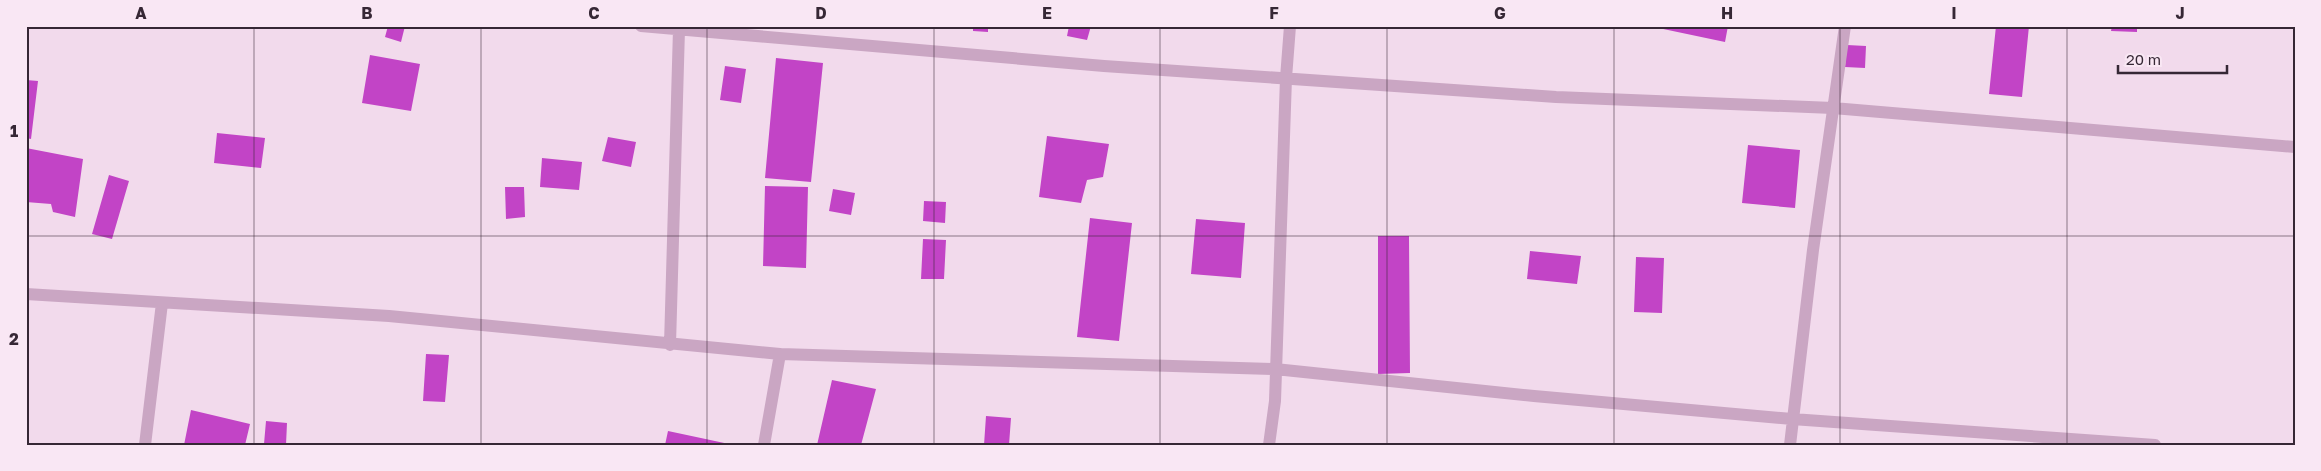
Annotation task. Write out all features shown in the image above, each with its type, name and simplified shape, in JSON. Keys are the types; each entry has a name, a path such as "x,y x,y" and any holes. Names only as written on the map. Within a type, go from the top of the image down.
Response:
{"street":[{"path":"641,26 953,55 1556,97 1833,108 2295,147"},
{"path":"1269,445 1275,401 1286,78 1290,26"},
{"path":"1790,445 1845,26"},
{"path":"670,345 679,29"},
{"path":"26,294 390,316 670,345 780,354 1275,369 1792,420 2155,445"},
{"path":"145,445 162,303"},
{"path":"764,445 780,354"}],"building":[{"path":"388,26 405,26 401,42 385,37"},
{"path":"973,26 988,26 988,32 973,31"},
{"path":"1069,26 1091,26 1087,40 1067,36"},
{"path":"1649,26 1728,26 1725,42"},
{"path":"1996,26 2029,26 2022,97 1989,94"},
{"path":"2112,26 2137,26 2137,32 2111,31"},
{"path":"1847,45 1866,46 1865,68 1845,67"},
{"path":"370,55 420,64 411,111 362,103"},
{"path":"776,58 823,63 811,182 765,178"},
{"path":"725,66 746,69 741,103 720,100"},
{"path":"26,80 38,81 31,139 26,138"},
{"path":"217,133 265,138 261,168 214,163"},
{"path":"1047,136 1109,144 1103,177 1087,180 1081,203 1039,197"},
{"path":"608,137 636,142 631,167 602,161"},
{"path":"1748,145 1800,150 1795,208 1742,203"},
{"path":"26,148 83,159 75,217 53,212 51,204 26,202"},
{"path":"542,158 582,162 579,190 540,187"},
{"path":"109,175 129,181 112,239 92,234"},
{"path":"765,186 808,187 806,268 763,266"},
{"path":"505,187 524,187 525,217 506,219"},
{"path":"833,189 855,193 851,215 829,211"},
{"path":"924,201 946,202 945,223 923,221"},
{"path":"1090,218 1132,223 1119,341 1077,337"},
{"path":"1196,219 1245,223 1241,278 1191,274"},
{"path":"1378,236 1409,236 1410,373 1378,374"},
{"path":"923,239 946,240 944,279 921,279"},
{"path":"1530,251 1581,256 1577,284 1527,279"},
{"path":"1636,257 1664,258 1662,313 1634,312"},
{"path":"426,354 449,355 445,402 423,401"},
{"path":"832,380 876,389 861,445 817,445"},
{"path":"191,410 250,424 245,445 184,445"},
{"path":"986,416 1011,418 1009,445 984,445"},
{"path":"266,421 287,423 286,445 264,444"},
{"path":"668,431 729,444 729,445 665,445"}]}
